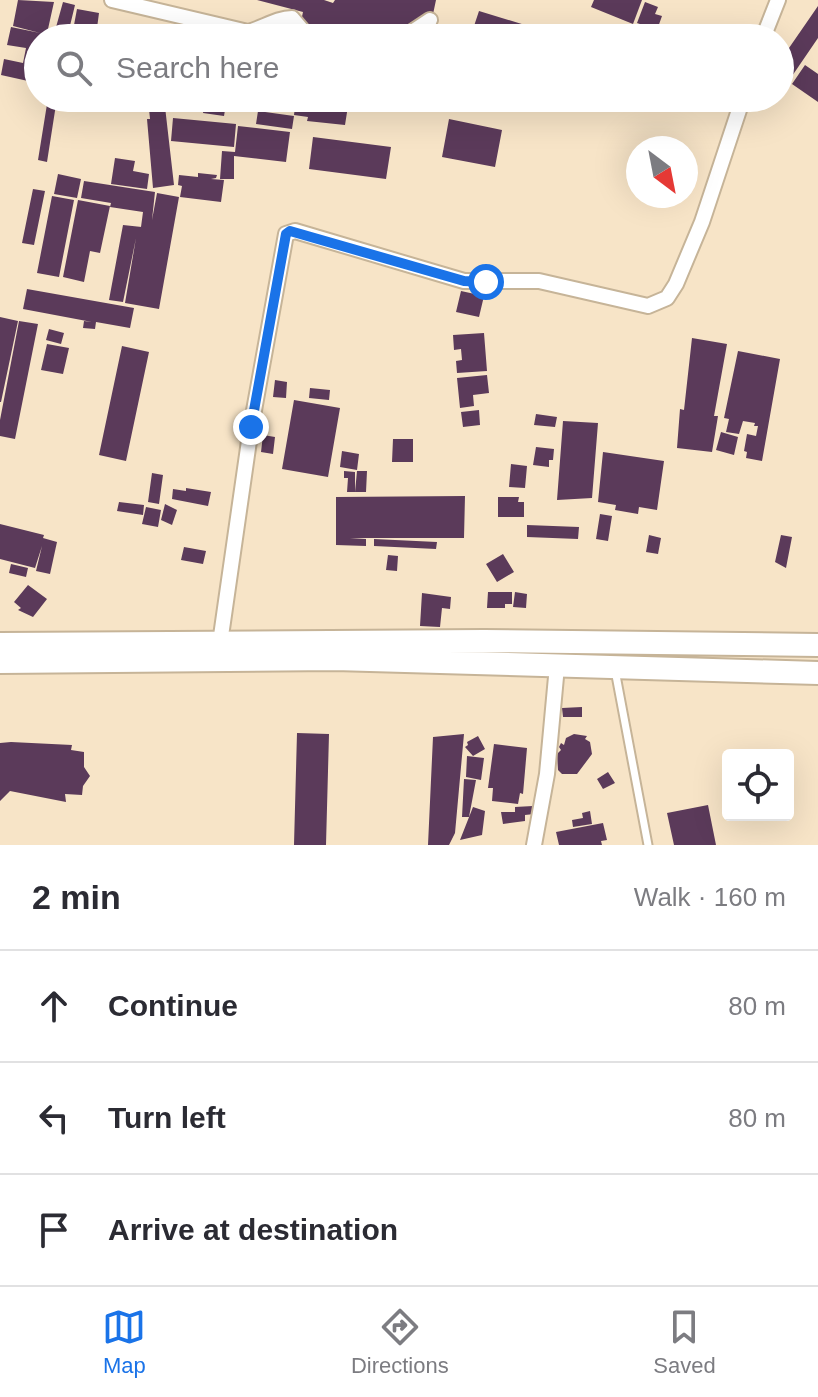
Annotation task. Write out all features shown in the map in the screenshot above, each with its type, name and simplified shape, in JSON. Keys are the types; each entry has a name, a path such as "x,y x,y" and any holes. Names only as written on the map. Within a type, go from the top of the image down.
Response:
{"main road":[{"path":"0,644 484,641 818,645"},
{"path":"0,662 335,659 818,673"}],"street":[{"path":"112,0 214,24"},
{"path":"769,24 778,0"},
{"path":"273,24 292,18 297,24"},
{"path":"424,24 430,20"},
{"path":"220,643 251,427 286,234 295,231 464,281 539,281 648,306 667,298 676,284 697,234 738,112"},
{"path":"534,845 547,774 557,666"}],"lane":[{"path":"614,668 648,845"}],"building":[{"path":"18,0 54,2 49,24 24,24 24,29 13,26"},
{"path":"257,0 324,0 333,3 335,0 436,0 431,24 300,24 303,12"},
{"path":"594,0 642,0 633,24 591,7"},
{"path":"63,2 75,5 70,24 57,24"},
{"path":"645,2 658,7 655,14 662,16 659,24 637,23"},
{"path":"818,6 818,38 794,73 794,41"},
{"path":"77,9 99,13 98,24 74,24"},
{"path":"479,11 522,24 475,24"},
{"path":"205,16 203,24 179,24 180,21"},
{"path":"11,27 24,30 24,48 7,45"},
{"path":"24,58 24,80 1,75 4,59 23,63"},
{"path":"805,65 818,74 818,102 794,85"},
{"path":"46,112 55,112 47,162 38,160"},
{"path":"149,112 166,112 174,185 153,188 147,119 150,119"},
{"path":"203,112 225,112 224,116"},
{"path":"258,112 294,116 292,129 256,124"},
{"path":"294,112 347,112 345,125 307,121 308,117 294,115"},
{"path":"173,118 236,124 234,147 171,141"},
{"path":"449,119 502,130 495,167 442,157"},
{"path":"238,126 290,132 286,162 234,156 234,179 220,179 222,151 235,152"},
{"path":"313,137 391,147 386,179 309,169"},
{"path":"115,158 135,161 133,171 149,174 147,189 111,184"},
{"path":"198,173 217,175 211,179 224,180 221,202 180,197 182,186 178,185 179,175 198,177"},
{"path":"58,174 81,179 77,198 54,194"},
{"path":"84,181 155,192 152,220 157,193 179,197 159,309 125,303 136,238 123,302 109,300 123,225 141,227 143,212 81,198"},
{"path":"33,189 45,191 34,245 22,243"},
{"path":"52,196 74,200 59,277 37,273"},
{"path":"78,200 110,206 100,253 90,251 84,282 63,277"},
{"path":"27,289 134,308 130,328 96,322 95,329 83,328 84,321 92,322 23,309"},
{"path":"461,291 484,296 479,317 456,312"},
{"path":"0,317 18,321 1,402 0,402"},
{"path":"19,321 38,324 15,439 0,436 0,420"},
{"path":"49,329 64,333 61,344 46,340"},
{"path":"484,333 487,371 457,373 456,361 462,360 461,349 454,350 453,335"},
{"path":"692,338 727,344 714,416 718,416 712,452 677,448"},
{"path":"47,344 69,348 63,374 41,370"},
{"path":"122,346 149,352 126,461 99,455"},
{"path":"738,351 780,359 762,461 746,458 747,452 744,451 747,434 756,436 758,426 754,426 755,423 743,421 739,434 726,432 729,419 724,418"},
{"path":"487,375 489,393 473,395 474,406 460,408 457,378"},
{"path":"275,380 287,382 286,398 273,397"},
{"path":"310,388 330,390 329,400 309,398"},
{"path":"294,400 340,408 328,477 282,469"},
{"path":"479,410 480,425 463,427 461,412"},
{"path":"536,414 557,417 555,427 534,425"},
{"path":"563,421 598,423 592,498 557,500"},
{"path":"721,432 738,437 734,455 716,450"},
{"path":"263,435 275,437 273,454 261,452"},
{"path":"393,439 413,439 413,462 392,462"},
{"path":"536,447 554,449 549,467 533,465"},
{"path":"342,451 359,454 357,470 340,467"},
{"path":"603,452 664,461 657,510 639,507 638,514 615,510 616,505 598,502"},
{"path":"511,464 527,466 525,488 509,487"},
{"path":"344,471 355,472 355,492 347,492 348,478 344,478"},
{"path":"357,471 367,471 366,492 355,492"},
{"path":"152,473 163,475 159,504 148,502"},
{"path":"186,488 211,492 208,506 172,499 173,489 186,491"},
{"path":"465,496 464,538 350,538 366,539 366,546 336,545 336,497"},
{"path":"498,497 519,497 518,502 524,502 524,517 498,517"},
{"path":"119,502 144,505 143,515 117,511"},
{"path":"165,504 177,510 172,525 161,520"},
{"path":"146,507 161,510 158,527 142,524"},
{"path":"600,514 612,516 608,541 596,539"},
{"path":"0,524 44,535 43,538 57,542 50,574 36,571 42,546 35,568 0,559"},
{"path":"527,525 579,527 578,539 527,537"},
{"path":"649,535 661,538 658,554 646,552"},
{"path":"781,535 792,537 786,568 775,562"},
{"path":"374,539 437,542 436,549 374,546"},
{"path":"184,547 206,551 203,564 181,560"},
{"path":"503,554 514,572 497,582 486,564"},
{"path":"388,555 398,556 397,571 386,570"},
{"path":"11,564 28,568 26,577 9,573"},
{"path":"28,585 47,599 33,617 18,610 21,608 14,602"},
{"path":"488,592 512,592 512,604 505,604 505,608 487,608"},
{"path":"515,592 527,594 526,608 513,607"},
{"path":"422,593 451,597 450,609 442,608 440,627 420,626"},
{"path":"582,707 582,717 563,717 562,708"},
{"path":"297,733 329,734 326,845 294,845"},
{"path":"464,734 455,833 449,845 428,845 433,737"},
{"path":"574,734 587,736 585,739 590,742 592,754 577,774 562,774 558,770 559,747"},
{"path":"478,736 485,749 473,756 465,747 467,742"},
{"path":"0,743 72,745 71,750 84,752 84,767 90,776 83,786 82,795 65,794 66,802 10,791 0,801"},
{"path":"494,744 527,748 523,794 520,793 518,804 492,801 493,788 488,788"},
{"path":"467,756 484,758 481,780 466,777"},
{"path":"608,772 615,783 603,789 597,779"},
{"path":"464,779 476,780 469,817 462,817"},
{"path":"708,805 716,845 674,845 667,813"},
{"path":"533,806 534,814 525,815 525,821 503,824 501,812 515,812 515,807"},
{"path":"473,807 485,811 482,835 460,840"},
{"path":"590,811 592,824 573,827 572,820 583,818 582,813"},
{"path":"603,823 607,840 601,841 602,845 559,845 556,832"}],"route":[{"path":"251,427 286,234 290,231 464,281 486,282"}]}
